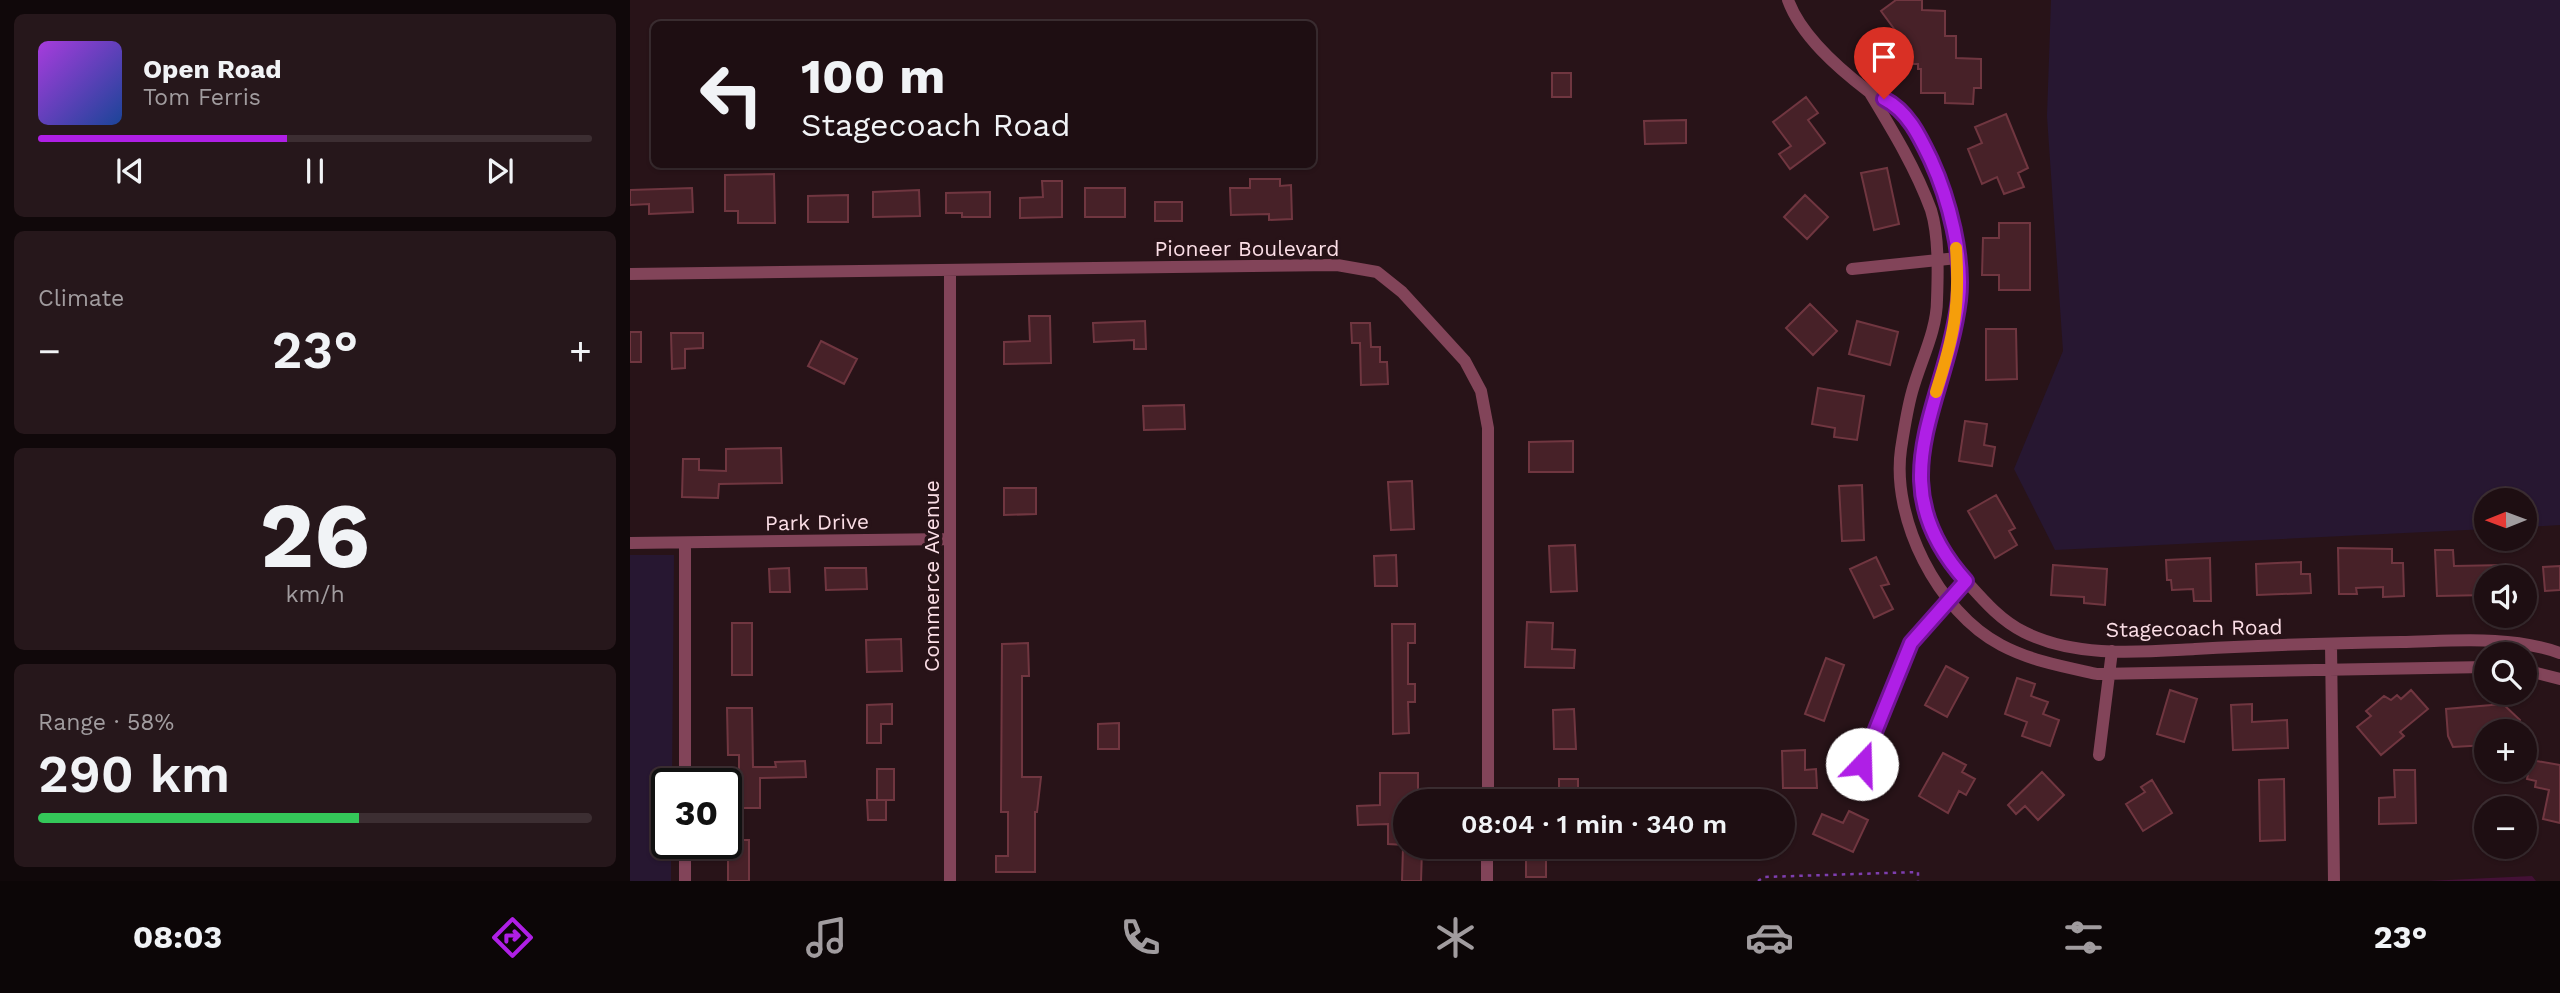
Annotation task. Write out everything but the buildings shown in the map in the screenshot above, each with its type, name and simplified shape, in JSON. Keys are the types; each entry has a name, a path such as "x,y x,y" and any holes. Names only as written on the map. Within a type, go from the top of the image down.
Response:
{"street":[{"name":"Stagecoach Road","path":"1788,0 1792,11 1822,51 1870,93 1897,106 1921,137 1941,183 1957,258 1959,297 1951,345 1922,440 1921,490 1935,538 1989,607 2023,632 2065,646 2112,651 2488,640 2560,653"},
{"name":"Stagecoach Road","path":"1870,93 1904,149 1931,213 1936,259 1937,303 1912,393 1900,452 1901,500 1912,535 1935,580 1969,624 2001,645 2047,663 2110,674 2474,667"},
{"path":"1853,269 1957,258"},
{"name":"Pioneer Boulevard","path":"630,274 1337,265 1377,272 1402,292 1465,361 1481,391 1486,416 1488,789"},
{"name":"Commerce Avenue","path":"950,271 950,881"},
{"name":"Park Drive","path":"630,543 950,539"},
{"path":"685,543 685,768"},
{"path":"1862,764 1911,643 1966,581"},
{"path":"2330,643 2334,881"},
{"path":"2098,755 2112,651"},
{"path":"2537,673 2560,679"},
{"path":"685,859 685,881"},
{"path":"1488,859 1488,881"}],"path":[{"path":"1758,881 1764,877 1918,872 1918,881"}],"shaded area":[{"path":"2051,0 2560,0 2560,525 2538,526 2538,488 2474,488 2474,530 2055,550 2014,469 2063,351 2047,116"},
{"path":"630,555 674,555 672,768 651,768 651,859 671,859 671,881 630,881"},
{"path":"2532,876 2536,881 2427,881"}],"slow traffic":[{"path":"1936,392 1951,345 1959,297 1956,248"}],"route":[{"path":"1862,764 1911,643 1966,581 1935,538 1921,490 1922,440 1951,345 1959,297 1955,240 1941,183 1921,137 1897,106 1884,99"}]}
